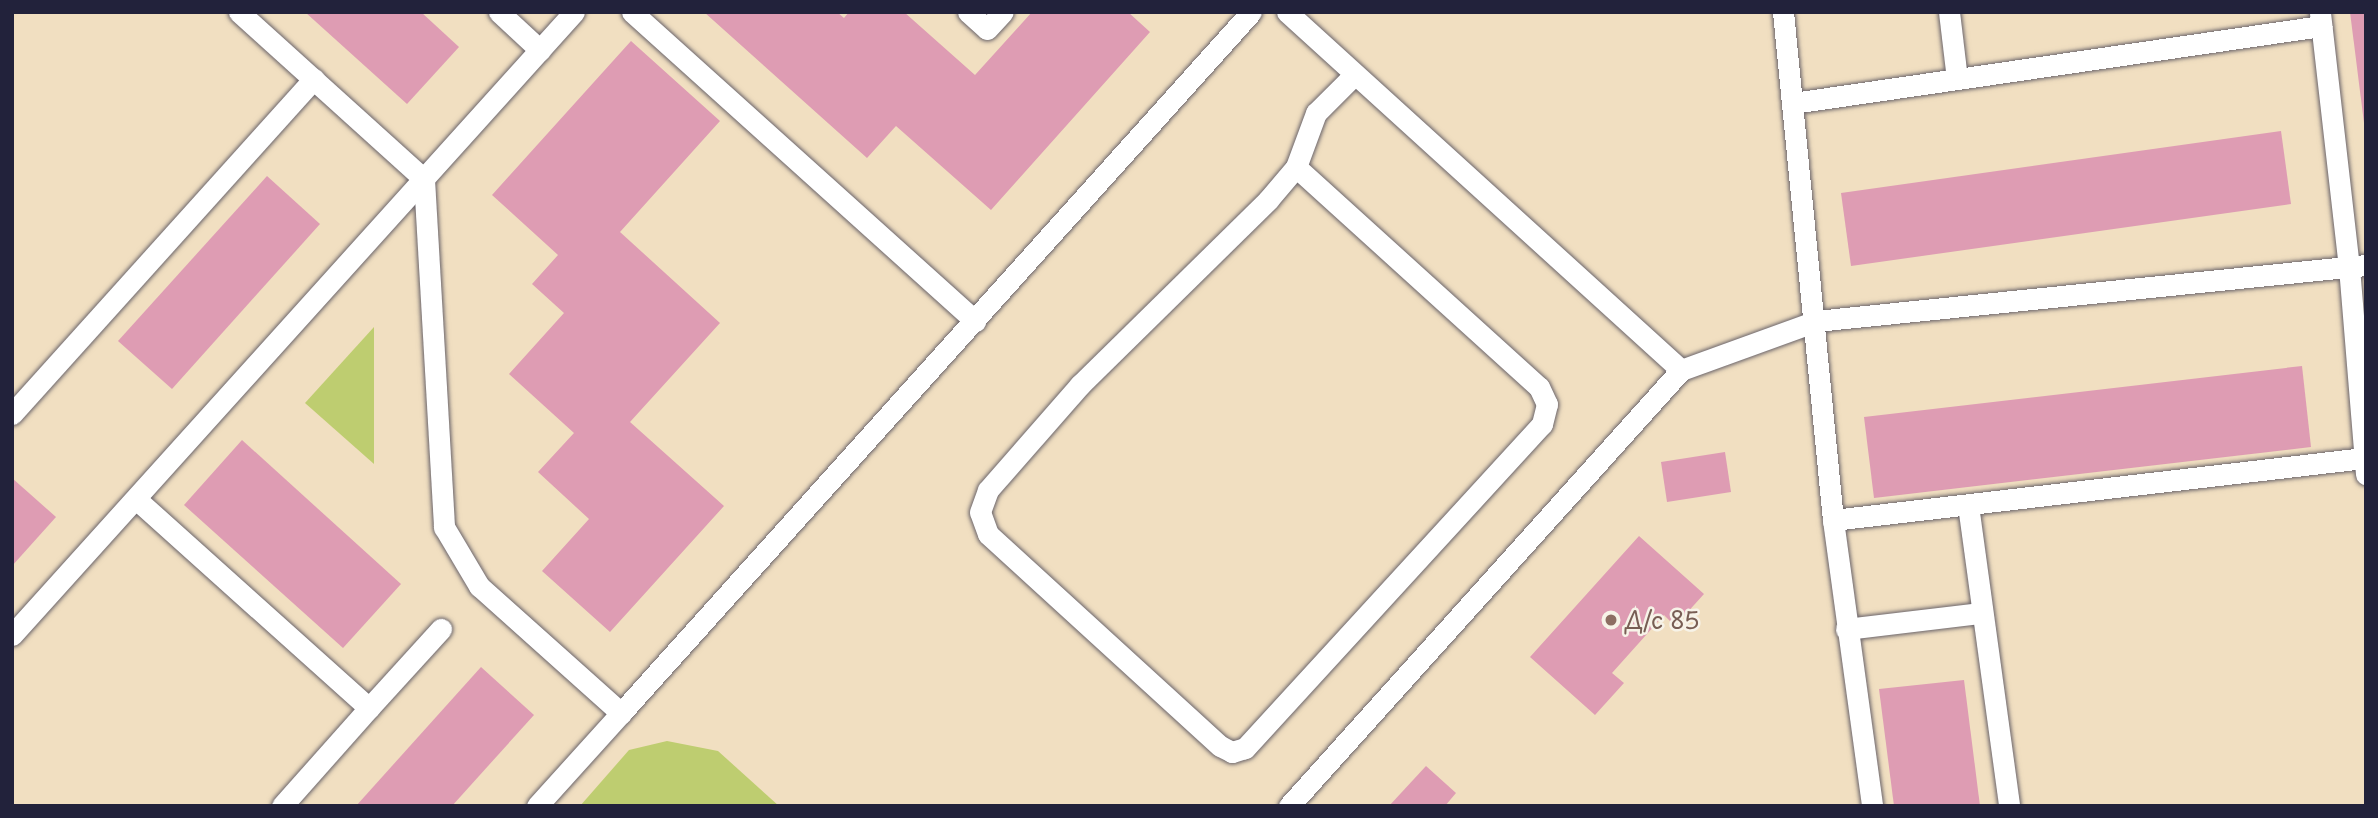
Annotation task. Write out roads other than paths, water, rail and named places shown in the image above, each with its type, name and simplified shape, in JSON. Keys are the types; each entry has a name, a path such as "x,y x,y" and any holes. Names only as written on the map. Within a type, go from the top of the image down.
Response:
{"lane":[{"path":"239,12 424,178 444,527 479,586 621,713"},
{"path":"499,12 540,50"},
{"path":"12,635 574,12"},
{"path":"632,12 975,321"},
{"path":"968,12 987,29 1003,12"},
{"path":"537,806 1251,12"},
{"path":"1287,12 1681,370"},
{"path":"1783,12 1816,321 1833,520 1872,806"},
{"path":"1949,12 1957,79"},
{"path":"1793,103 1957,79 2320,19 2358,266 2365,466 1833,520"},
{"path":"1296,167 1539,387 1547,404 1542,424 1254,738 1232,752 1220,746 988,534 980,512 988,490 1080,385 1296,167 1316,113 1354,75"},
{"path":"12,414 314,79"},
{"path":"1289,806 1681,370 1816,321 2358,266"},
{"path":"136,499 369,708"},
{"path":"1968,505 2009,806"},
{"path":"1846,629 1981,613"},
{"path":"282,806 441,629"}],"place":[{"name":"Д/с 85","path":"1611,620"}]}
